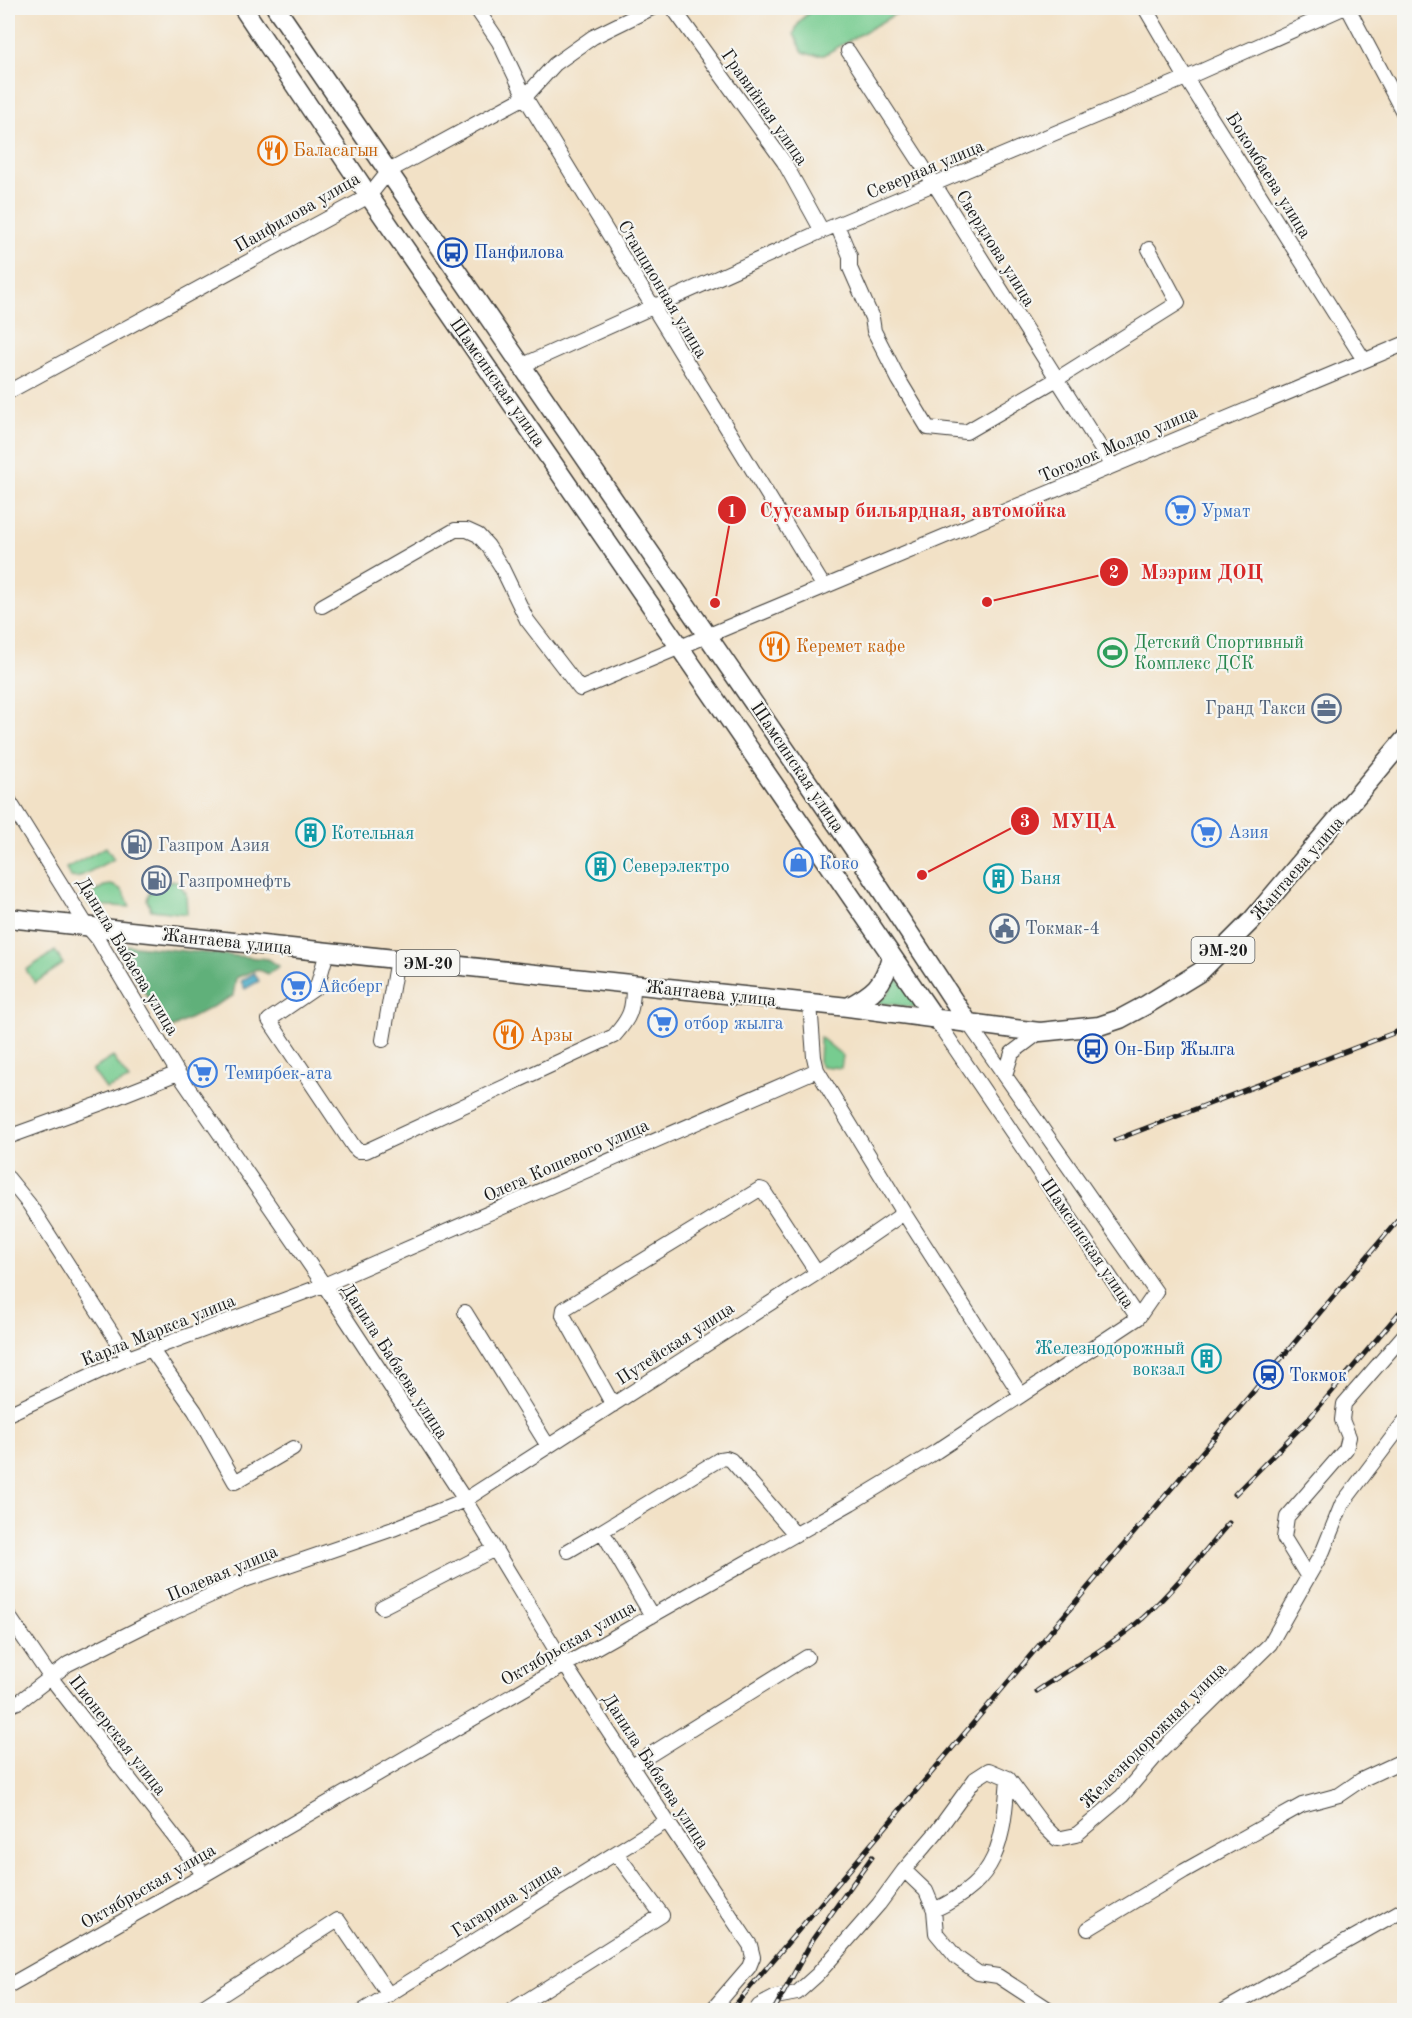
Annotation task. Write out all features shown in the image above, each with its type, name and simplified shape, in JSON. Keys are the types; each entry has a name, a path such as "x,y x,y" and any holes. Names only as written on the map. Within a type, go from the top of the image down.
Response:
{"main road":[{"name":"Шамсинская улица","path":"243,8 369,196 936,1020"},
{"name":"Шамсинская улица","path":"276,8 860,858 969,1024"},
{"name":"Жантаева улица","path":"8,918 848,1007 1040,1032 1099,1026 1120,1019 1200,972 1252,920 1404,740"},
{"path":"848,1007 878,988 886,975 891,957"}],"street":[{"name":"Станционная улица","path":"476,8 499,42 525,97 824,587"},
{"name":"Панфилова улица","path":"8,392 369,196 389,171 525,97 555,64 593,37 652,8"},
{"name":"Гравийная улица","path":"673,8 784,162 822,231"},
{"name":"Бокомбаева улица","path":"1145,8 1186,78 1364,360"},
{"name":"Северная улица","path":"521,366 822,231 935,185 1346,8"},
{"path":"1346,8 1404,114"},
{"name":"Свердлова улица","path":"848,51 1112,466"},
{"path":"837,225 850,256 850,268 872,318 874,331 899,380 928,428 966,432 1057,379 1178,303 1149,249"},
{"name":"Тоголок Молдо улица","path":"322,606 455,530 467,530 478,535 488,546 501,566 527,620 580,689 1404,344"},
{"name":"Данила Бабаева улица","path":"8,799 87,926 98,939 177,1073 326,1284 465,1500 493,1550 565,1665 750,1945 753,1957 749,1966 712,2010"},
{"path":"327,952 317,987 268,1020 358,1151 366,1151 614,1036 626,1022 633,1007 633,985"},
{"path":"383,1040 397,959"},
{"path":"810,1003 817,1070 904,1213 1021,1395"},
{"name":"Шамсинская улица","path":"936,1020 1138,1317 1156,1292 969,1024"},
{"path":"1005,1075 1012,1053 1040,1032"},
{"name":"Олега Кошевого улица","path":"326,1284 817,1070"},
{"path":"8,1137 177,1073"},
{"path":"8,1178 29,1204 128,1358"},
{"path":"613,1404 563,1315 564,1309 760,1189 763,1190 817,1273"},
{"name":"Путейская улица","path":"465,1500 817,1273 904,1213"},
{"name":"Карла Маркса улица","path":"8,1414 128,1358 326,1284"},
{"path":"465,1312 549,1446"},
{"name":"Октябрьская улица","path":"8,1986 938,1451 1138,1317"},
{"path":"1400,1340 1404,1358"},
{"path":"1308,1577 1284,1538 1287,1518 1346,1449 1349,1437 1342,1420 1344,1404 1400,1340"},
{"path":"151,1349 195,1411 235,1482 293,1448"},
{"name":"Железнодорожная улица","path":"1008,1778 1057,1839 1076,1834 1122,1796 1156,1756 1269,1644 1323,1551 1342,1504 1404,1422"},
{"path":"568,1551 720,1459 726,1458 731,1460 795,1534"},
{"name":"Полевая улица","path":"8,1706 21,1701 68,1664 156,1620 242,1581 393,1529 465,1500"},
{"path":"602,1531 652,1616"},
{"path":"382,1607 493,1550"},
{"name":"Пионерская улица","path":"8,1615 51,1678 204,1875"},
{"path":"632,1766 807,1657"},
{"path":"1088,1929 1184,1871 1302,1805 1339,1795 1361,1780 1404,1760"},
{"path":"756,2010 776,1997 797,1992 817,1975 879,1904 975,1779 989,1770 1008,1778 1005,1820 995,1857 977,1884 951,1902 934,1910"},
{"name":"Гагарина улица","path":"364,2010 667,1821"},
{"path":"512,2010 662,1915 616,1852"},
{"path":"904,1870 926,1891 934,1910 936,1933 956,1957 978,1973 998,1976 1050,2010"},
{"path":"1225,2010 1404,1909"},
{"path":"203,2007 338,1920 389,1995"}],"green space":[{"path":"817,8 906,8 824,55 812,55 803,52 794,34 802,18"},
{"path":"106,847 114,859 77,878 70,877 66,868"},
{"path":"171,881 177,881 186,893 187,914 151,910 147,900 149,893"},
{"path":"111,885 124,893 130,907 89,905 85,898 104,886"},
{"path":"125,945 268,959 279,966 268,974 257,969 236,978 233,996 168,1030 119,951"},
{"path":"55,951 63,964 35,983 26,970"},
{"path":"897,977 922,1008 877,1003 887,995"},
{"path":"820,1037 843,1056 841,1068 822,1066 819,1063"},
{"path":"113,1057 129,1080 106,1089 92,1070"}],"water":[{"path":"254,973 259,981 245,989 241,981"}],"railway":[{"path":"1115,1140 1404,1029"},
{"path":"731,2010 1404,1213"},
{"path":"1235,1494 1307,1421 1404,1307"},
{"path":"1037,1691 1105,1647 1143,1618 1229,1523"},
{"path":"774,2010 813,1939 872,1857"}],"place":[{"name":"Баласагын","path":"272,150"},
{"name":"Панфилова","path":"453,252"},
{"name":"Урмат","path":"1180,511"},
{"name":"Мээрим ДОЦ","path":"987,602"},
{"name":"Суусамыр бильярдная, автомойка","path":"715,603"},
{"name":"Керемет кафе","path":"775,646"},
{"name":"Детский Спортивный Комплекс ДСК","path":"1113,652"},
{"name":"Гранд Такси","path":"1327,708"},
{"name":"Азия","path":"1207,832"},
{"name":"Котельная","path":"310,833"},
{"name":"Газпром Азия","path":"137,845"},
{"name":"Коко","path":"798,863"},
{"name":"Северэлектро","path":"601,866"},
{"name":"МУЦА","path":"922,875"},
{"name":"Баня","path":"999,878"},
{"name":"Газпромнефть","path":"157,881"},
{"name":"Токмак-4","path":"1004,928"},
{"name":"Айсберг","path":"296,986"},
{"name":"отбор жылга","path":"663,1023"},
{"name":"Арзы","path":"509,1035"},
{"name":"Он-Бир Жылга","path":"1093,1049"},
{"name":"Темирбек-ата","path":"203,1073"},
{"name":"Железнодорожный вокзал","path":"1206,1358"},
{"name":"Токмок","path":"1268,1375"}]}
